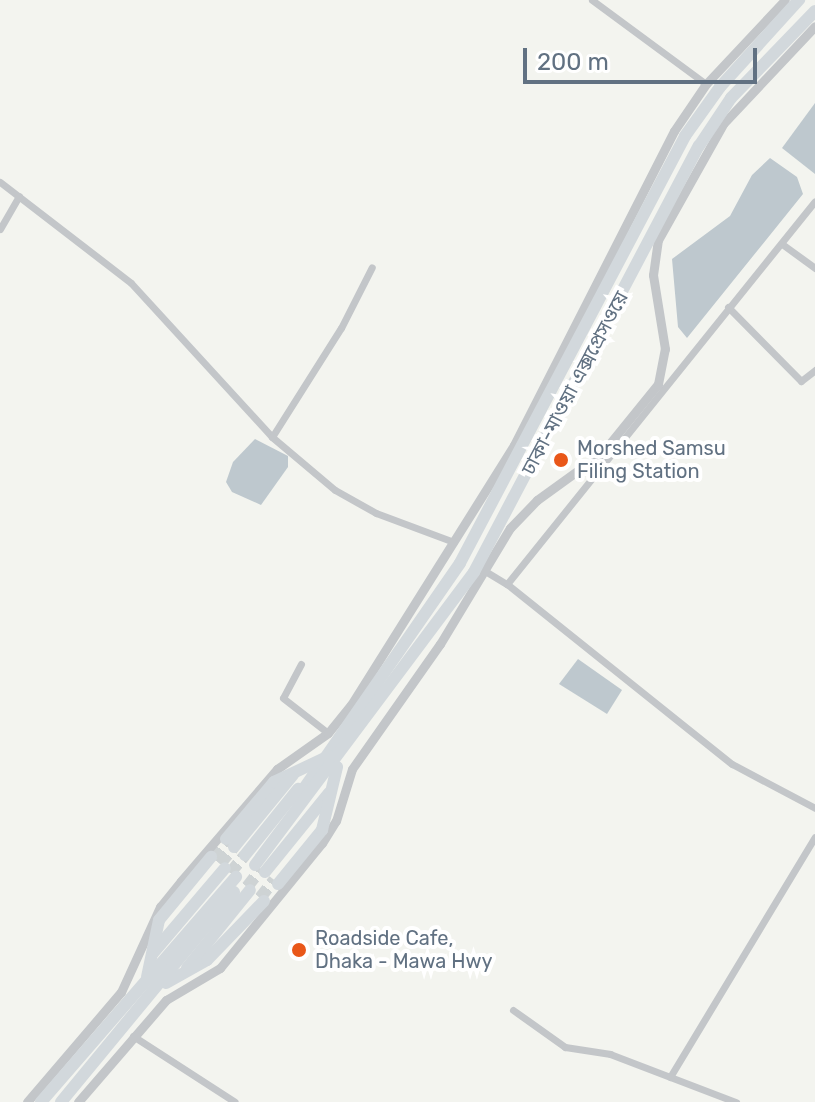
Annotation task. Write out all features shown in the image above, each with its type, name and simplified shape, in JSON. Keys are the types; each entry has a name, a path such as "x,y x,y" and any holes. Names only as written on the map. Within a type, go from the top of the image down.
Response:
{"highway":[{"name":"ঢাকা-মাওয়া এক্সপ্রেসওয়ে","path":"252,862 460,563 685,136 720,87 799,0"},
{"name":"ঢাকা-মাওয়া এক্সপ্রেসওয়ে","path":"252,862 326,759 474,572 699,146 731,98 815,11"},
{"name":"ঢাকা-মাওয়া এক্সপ্রেসওয়ে","path":"252,862 292,774 326,759"},
{"name":"ঢাকা-মাওয়া এক্সপ্রেসওয়ে","path":"252,862 326,812 332,784 326,759"},
{"name":"ঢাকা-মাওয়া এক্সপ্রেসওয়ে","path":"252,862 332,784"},
{"path":"151,955 238,879"},
{"path":"151,955 238,879"},
{"path":"41,1102 151,955 238,879"},
{"path":"159,987 207,960 238,879"},
{"path":"183,973 238,879"},
{"path":"183,973 238,879"},
{"path":"61,1102 159,987 238,879"}],"street":[{"path":"592,0 706,84"},
{"path":"27,1102 121,992 160,907 181,881 277,769 328,733 351,705 454,542 540,397 653,165 706,84 785,0"},
{"path":"78,1102 166,1000 220,968 322,843 336,821 352,769 521,515 602,453 658,384 665,349 653,275 658,240 723,124 815,26"},
{"path":"0,182 131,283 272,437 335,490 376,513 454,542"},
{"path":"0,229 19,196"},
{"path":"507,584 815,201"},
{"path":"782,244 815,268"},
{"path":"272,437 341,328 372,267"},
{"path":"728,307 801,381 815,370"},
{"path":"485,571 507,584 732,764 815,808"},
{"path":"301,664 283,698 328,733"},
{"path":"670,1077 815,837"},
{"path":"513,1010 565,1047 610,1054 736,1102"},
{"path":"133,1036 235,1102"}],"shaded area":[{"path":"815,103 815,174 782,148"},
{"path":"770,158 797,177 803,194 687,338 678,327 672,259 730,216 752,175"},
{"path":"255,439 288,456 288,467 261,505 232,492 226,482 233,462"},
{"path":"578,659 622,690 607,714 559,684"}],"tunnel":[{"path":"211,857 226,839"},
{"path":"220,864 234,847"},
{"path":"230,873 245,855"},
{"path":"247,887 261,869"},
{"path":"260,898 274,880"}],"place":[{"name":"Morshed Samsu Filing Station","path":"561,460"},
{"name":"Roadside Cafe, Dhaka - Mawa Hwy","path":"299,950"}]}
